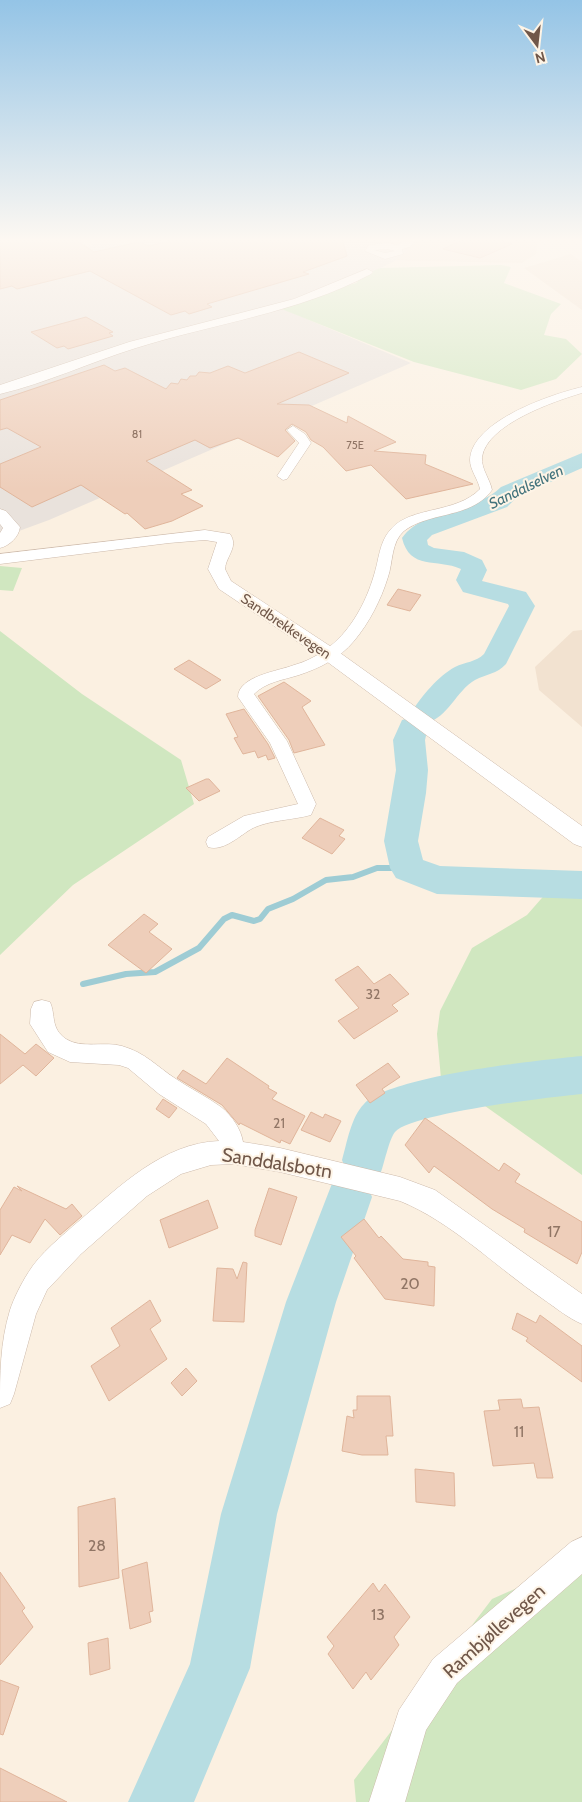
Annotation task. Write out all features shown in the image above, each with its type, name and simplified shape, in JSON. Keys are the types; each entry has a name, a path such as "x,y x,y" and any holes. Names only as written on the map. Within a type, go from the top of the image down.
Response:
{"street":[{"path":"0,390 133,345 219,322"},
{"path":"215,842 250,821 304,810 307,804 278,741 246,696 246,692 261,681 295,671 338,650 359,625 378,583 387,550 396,532 413,521 469,503 478,498 486,490 476,458 479,448 490,435 520,411 582,390"},
{"path":"283,476 305,443 301,436 292,430"},
{"path":"0,514 12,527 11,532 0,543"},
{"name":"Sandbrekkevegen","path":"0,559 169,538 218,536 224,538 226,542 216,562 215,570 224,585 329,654 579,832"},
{"path":"42,1009 41,1024 56,1045 70,1052 119,1055 136,1061 167,1086 214,1116 230,1135 233,1152"},
{"name":"Sanddalsbotn","path":"0,1394 23,1310 38,1281 53,1264 103,1217 157,1174 175,1164 211,1153 233,1152 280,1160 400,1189 426,1199 582,1310"},
{"name":"Rambjøllevegen","path":"387,1802 410,1722 445,1671 582,1553"}],"shaded area":[{"path":"0,322 314,322 411,363 49,520 0,538"},
{"path":"582,630 582,727 539,690 535,667 573,631"}],"green space":[{"path":"314,322 548,322 544,335 566,339 582,354 556,379 521,390 414,362"},
{"path":"0,566 22,568 13,591 0,590"},
{"path":"0,631 82,694 181,760 194,804 73,885 0,955"},
{"path":"555,883 560,896 573,887 582,890 582,1175 464,1091 442,1090 437,1034 440,1011 472,948 527,915"},
{"path":"582,1559 582,1802 356,1802 354,1780 492,1599"}],"building":[{"path":"67,322 95,322 113,332 109,333 113,336 68,349 64,346 57,348 31,332"},
{"path":"299,352 349,373 277,404 309,405 347,423 348,416 396,442 374,451 426,455 425,464 473,484 406,499 371,465 346,471 323,447 311,440 306,432 292,424 285,430 295,441 278,457 238,438 210,448 195,440 146,461 192,490 181,494 203,506 172,521 145,529 127,513 125,514 81,485 32,507 0,487 0,464 41,447 7,428 0,430 0,400 104,365 115,371 125,368 166,389 171,383 178,384 181,379 187,380 190,376 196,376 199,372 210,373 228,366 245,373"},
{"path":"398,589 421,595 410,611 387,605"},
{"path":"189,660 221,680 206,689 174,669"},
{"path":"284,682 311,701 302,707 325,745 294,753 289,740 258,696"},
{"path":"244,709 268,744 275,758 268,760 266,755 258,758 255,751 243,754 234,738 238,737 226,714"},
{"path":"209,779 220,791 199,801 186,788"},
{"path":"320,818 344,830 339,836 345,839 332,854 302,838"},
{"path":"144,914 158,924 149,932 172,949 146,973 108,945"},
{"path":"358,966 374,984 390,974 409,994 392,1005 398,1011 354,1039 338,1021 359,1008 335,980"},
{"path":"0,1034 25,1054 36,1044 54,1058 36,1076 23,1065 0,1084"},
{"path":"227,1058 277,1093 272,1099 305,1116 290,1144 281,1140 280,1143 240,1123 239,1125 222,1105 177,1078 183,1070 206,1084"},
{"path":"388,1063 400,1077 382,1089 385,1093 370,1103 356,1085"},
{"path":"163,1099 177,1108 169,1118 156,1109"},
{"path":"311,1112 323,1118 325,1114 341,1121 330,1142 301,1130"},
{"path":"425,1118 499,1171 504,1163 520,1174 515,1182 582,1222 582,1252 577,1264 524,1232 525,1229 492,1209 434,1166 429,1173 405,1145"},
{"path":"17,1186 66,1209 72,1204 82,1216 60,1235 45,1219 30,1243 12,1235 0,1255 0,1210 14,1187 22,1191"},
{"path":"269,1188 297,1197 281,1245 255,1236 255,1230"},
{"path":"208,1200 218,1228 169,1248 160,1220"},
{"path":"364,1219 379,1238 381,1236 403,1259 428,1262 428,1266 435,1267 434,1306 385,1299 354,1258 356,1256 341,1237"},
{"path":"243,1262 247,1263 244,1322 213,1321 217,1268 233,1269 237,1279"},
{"path":"150,1300 161,1321 150,1329 167,1359 109,1401 91,1366 120,1346 111,1328"},
{"path":"517,1313 536,1323 540,1315 582,1346 582,1382 526,1341 528,1338 512,1329"},
{"path":"186,1368 197,1381 182,1396 171,1383"},
{"path":"357,1396 390,1396 393,1436 386,1436 388,1455 362,1455 342,1451 347,1416 354,1418 353,1410 357,1410"},
{"path":"521,1399 523,1408 539,1407 553,1478 537,1478 534,1463 493,1466 484,1411 500,1410 498,1400"},
{"path":"415,1469 454,1473 455,1506 416,1502"},
{"path":"115,1498 119,1578 79,1587 78,1507"},
{"path":"147,1562 153,1611 149,1612 151,1622 130,1629 122,1570"},
{"path":"0,1572 25,1608 22,1611 33,1627 0,1665"},
{"path":"373,1583 379,1592 385,1584 410,1617 394,1637 399,1645 371,1680 366,1672 353,1689 328,1654 334,1646 327,1637"},
{"path":"108,1638 110,1669 90,1675 88,1643"},
{"path":"0,1680 19,1687 3,1735 0,1734"},
{"path":"0,1768 67,1802 0,1802"}],"waterway":[{"name":"Sandalselven","path":"426,713 453,683 465,674 489,665 496,658 522,606 517,598 472,586 469,580 474,570 473,565 455,557 428,555 417,549 414,538 423,530 499,502 509,492 582,460"},
{"path":"413,727 409,740 412,770 410,793 401,841 408,868 437,880 582,885"},
{"path":"83,984 126,974 155,972 199,948 224,919 232,915 254,921 260,919 268,909 293,899 326,880 353,877 377,868 408,868"},
{"path":"364,1160 374,1127 380,1117 392,1110 442,1095 582,1075"},
{"path":"161,1802 220,1668 249,1514 311,1302 349,1197"}]}
